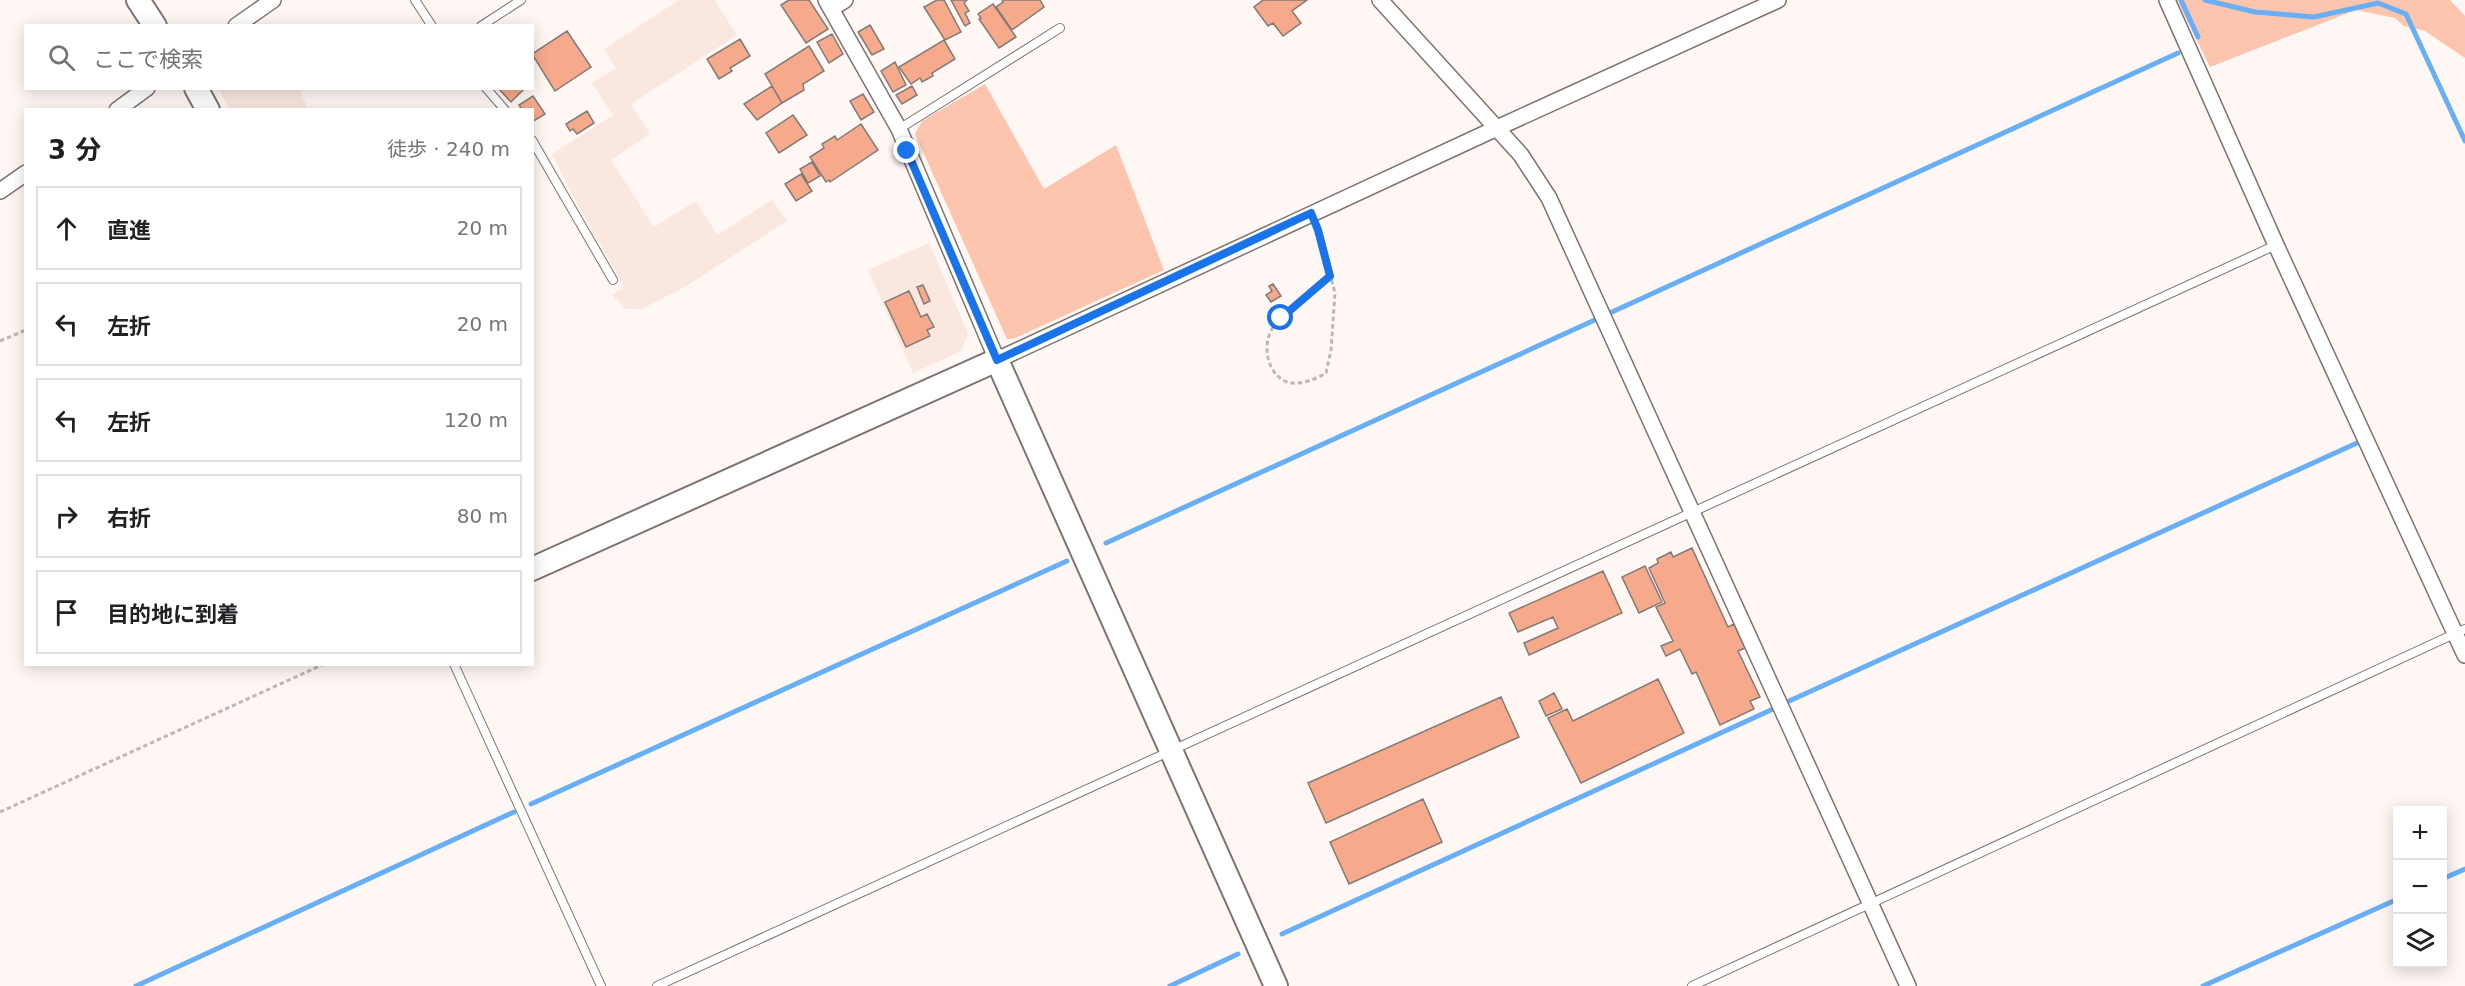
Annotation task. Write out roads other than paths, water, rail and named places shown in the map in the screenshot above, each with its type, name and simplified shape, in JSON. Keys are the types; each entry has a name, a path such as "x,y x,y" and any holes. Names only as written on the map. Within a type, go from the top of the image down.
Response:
{"street":[{"path":"138,0 154,24"},
{"path":"239,24 273,0"},
{"path":"1380,0 1521,155 1549,198 1908,986"},
{"path":"534,568 997,360 1311,213 1778,0"},
{"path":"2167,0 2276,245 2460,632 2465,656"},
{"path":"834,3 899,129 997,360 1276,986"},
{"path":"120,108 144,90"},
{"path":"197,90 207,108"},
{"path":"0,191 24,174"}],"lane":[{"path":"415,0 431,24"},
{"path":"484,24 521,0"},
{"path":"899,129 1060,28"},
{"path":"488,90 503,108"},
{"path":"534,143 613,280"},
{"path":"657,986 2276,245"},
{"path":"1692,986 2460,632"},
{"path":"455,666 601,986"}],"waterway":[{"path":"2181,0 2198,37"},
{"path":"2205,0 2255,12 2314,17 2378,3 2406,14 2465,141"},
{"path":"1612,312 2178,53"},
{"path":"1106,543 1597,319"},
{"path":"1787,702 2357,443"},
{"path":"531,804 1067,561"},
{"path":"1282,934 1773,709"},
{"path":"136,986 514,812"},
{"path":"2447,877 2465,869"},
{"path":"2203,986 2393,901"},
{"path":"1170,986 1238,954"}]}
